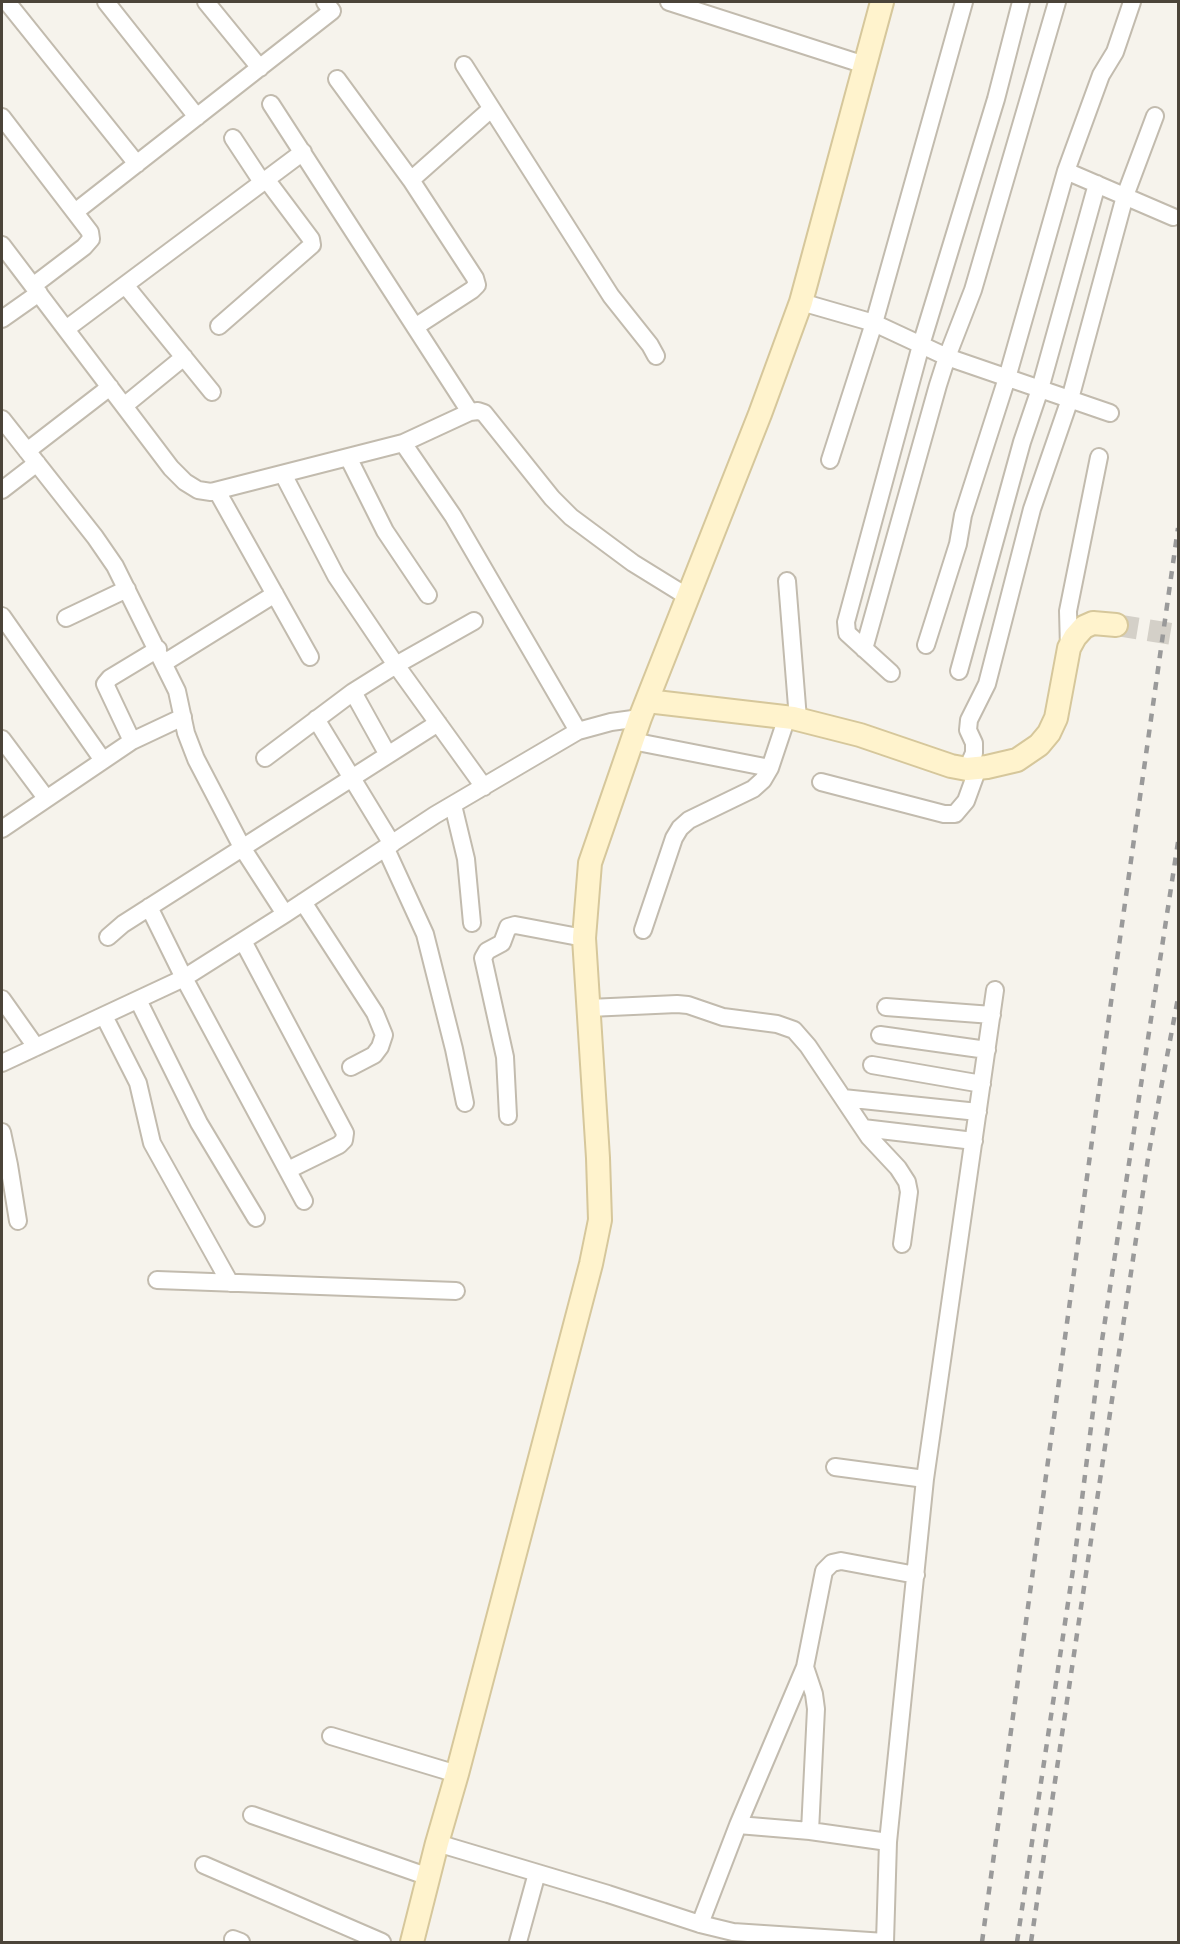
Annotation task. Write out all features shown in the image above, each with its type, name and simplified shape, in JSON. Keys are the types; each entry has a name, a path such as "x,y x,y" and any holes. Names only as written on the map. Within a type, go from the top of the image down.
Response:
{"main road":[{"path":"412,1942 600,1220 584,938 590,863 643,710 760,414 801,302 882,2"},
{"path":"643,710 793,718 860,735 951,766 977,768 1017,760 1039,745 1049,733 1056,718 1069,648 1084,627 1093,624 1116,625"}],"street":[{"path":"7,2 137,164"},
{"path":"106,2 197,117"},
{"path":"206,2 260,68"},
{"path":"75,212 332,11 325,2"},
{"path":"669,2 865,65"},
{"path":"830,460 874,324 964,2"},
{"path":"891,673 847,633 846,622 921,345 996,99 1021,2"},
{"path":"864,649 946,357 973,290 1057,2"},
{"path":"926,645 958,543 963,515 1007,378 1066,171 1101,75 1115,52 1132,2"},
{"path":"464,65 610,296 650,345 656,356"},
{"path":"337,79 411,180 475,278 477,285 472,290 416,327"},
{"path":"271,104 470,412"},
{"path":"411,180 491,109"},
{"path":"821,782 944,814 954,814 966,801 977,768 974,743 968,730 969,720 987,684 1032,509 1070,399 1125,196 1155,116"},
{"path":"2,117 90,232 90,239 84,247 2,319"},
{"path":"219,326 312,245 311,239 233,138"},
{"path":"66,329 303,152"},
{"path":"1066,171 1173,217"},
{"path":"958,671 1097,184"},
{"path":"2,245 171,468 185,482 198,490 217,491 404,443 470,412 478,411 484,414 552,498 571,517 633,563 688,597"},
{"path":"125,285 212,392"},
{"path":"801,302 874,324 946,357 1110,412"},
{"path":"124,406 183,357"},
{"path":"2,490 32,457 110,387"},
{"path":"2,419 95,537 115,566 177,691 186,733 196,759 243,849 285,914"},
{"path":"404,443 453,516 578,731"},
{"path":"1069,648 1068,611 1099,457"},
{"path":"348,458 386,531 428,595"},
{"path":"283,474 336,576 396,665 484,787"},
{"path":"217,491 310,657"},
{"path":"644,930 674,838 680,828 689,820 753,789 764,780 793,718 787,581"},
{"path":"66,618 127,589"},
{"path":"132,741 105,684 110,678 161,656 275,594"},
{"path":"2,616 102,759"},
{"path":"265,758 353,692 474,621"},
{"path":"353,692 388,755"},
{"path":"2,1063 184,978 453,805 578,731 643,710"},
{"path":"2,829 102,759 132,741 183,717"},
{"path":"316,719 352,778 389,846 425,934 435,968 465,1103"},
{"path":"108,937 149,907 438,723"},
{"path":"2,739 46,798"},
{"path":"632,741 770,768"},
{"path":"453,805 466,859 472,923"},
{"path":"303,902 375,1013 384,1035 374,1055 351,1067"},
{"path":"149,907 184,978 304,1202"},
{"path":"508,1116 505,1057 483,958 487,951 502,943 508,927 515,925 584,938"},
{"path":"243,941 345,1133 344,1140 339,1145 288,1170"},
{"path":"437,1843 700,1924 733,1932 885,1942 888,1842 925,1479 995,990"},
{"path":"2,999 36,1047"},
{"path":"138,1000 199,1123 256,1218"},
{"path":"588,1008 665,1003 688,1005 714,1014 777,1024 794,1030 808,1046 869,1137 898,1168 907,1182 909,1192 902,1244"},
{"path":"886,1007 992,1015"},
{"path":"104,1016 138,1083 152,1143 230,1283"},
{"path":"880,1035 987,1050"},
{"path":"872,1065 982,1084"},
{"path":"843,1098 978,1112"},
{"path":"863,1128 974,1141"},
{"path":"2,1132 18,1221"},
{"path":"157,1280 456,1291"},
{"path":"835,1467 925,1479"},
{"path":"700,1924 738,1825 805,1668 824,1571 831,1563 841,1561 916,1575"},
{"path":"805,1668 814,1694 816,1709 810,1831"},
{"path":"331,1736 457,1774"},
{"path":"252,1815 429,1877"},
{"path":"738,1825 810,1831 888,1842"},
{"path":"204,1865 382,1942"},
{"path":"520,1942 537,1873"}],"tunnel":[{"path":"1116,625 1178,635"}],"railway":[{"path":"982,1942 1178,528"},
{"path":"1017,1942 1074,1563 1101,1347 1178,842"},
{"path":"1031,1942 1149,1152 1178,998"}]}
